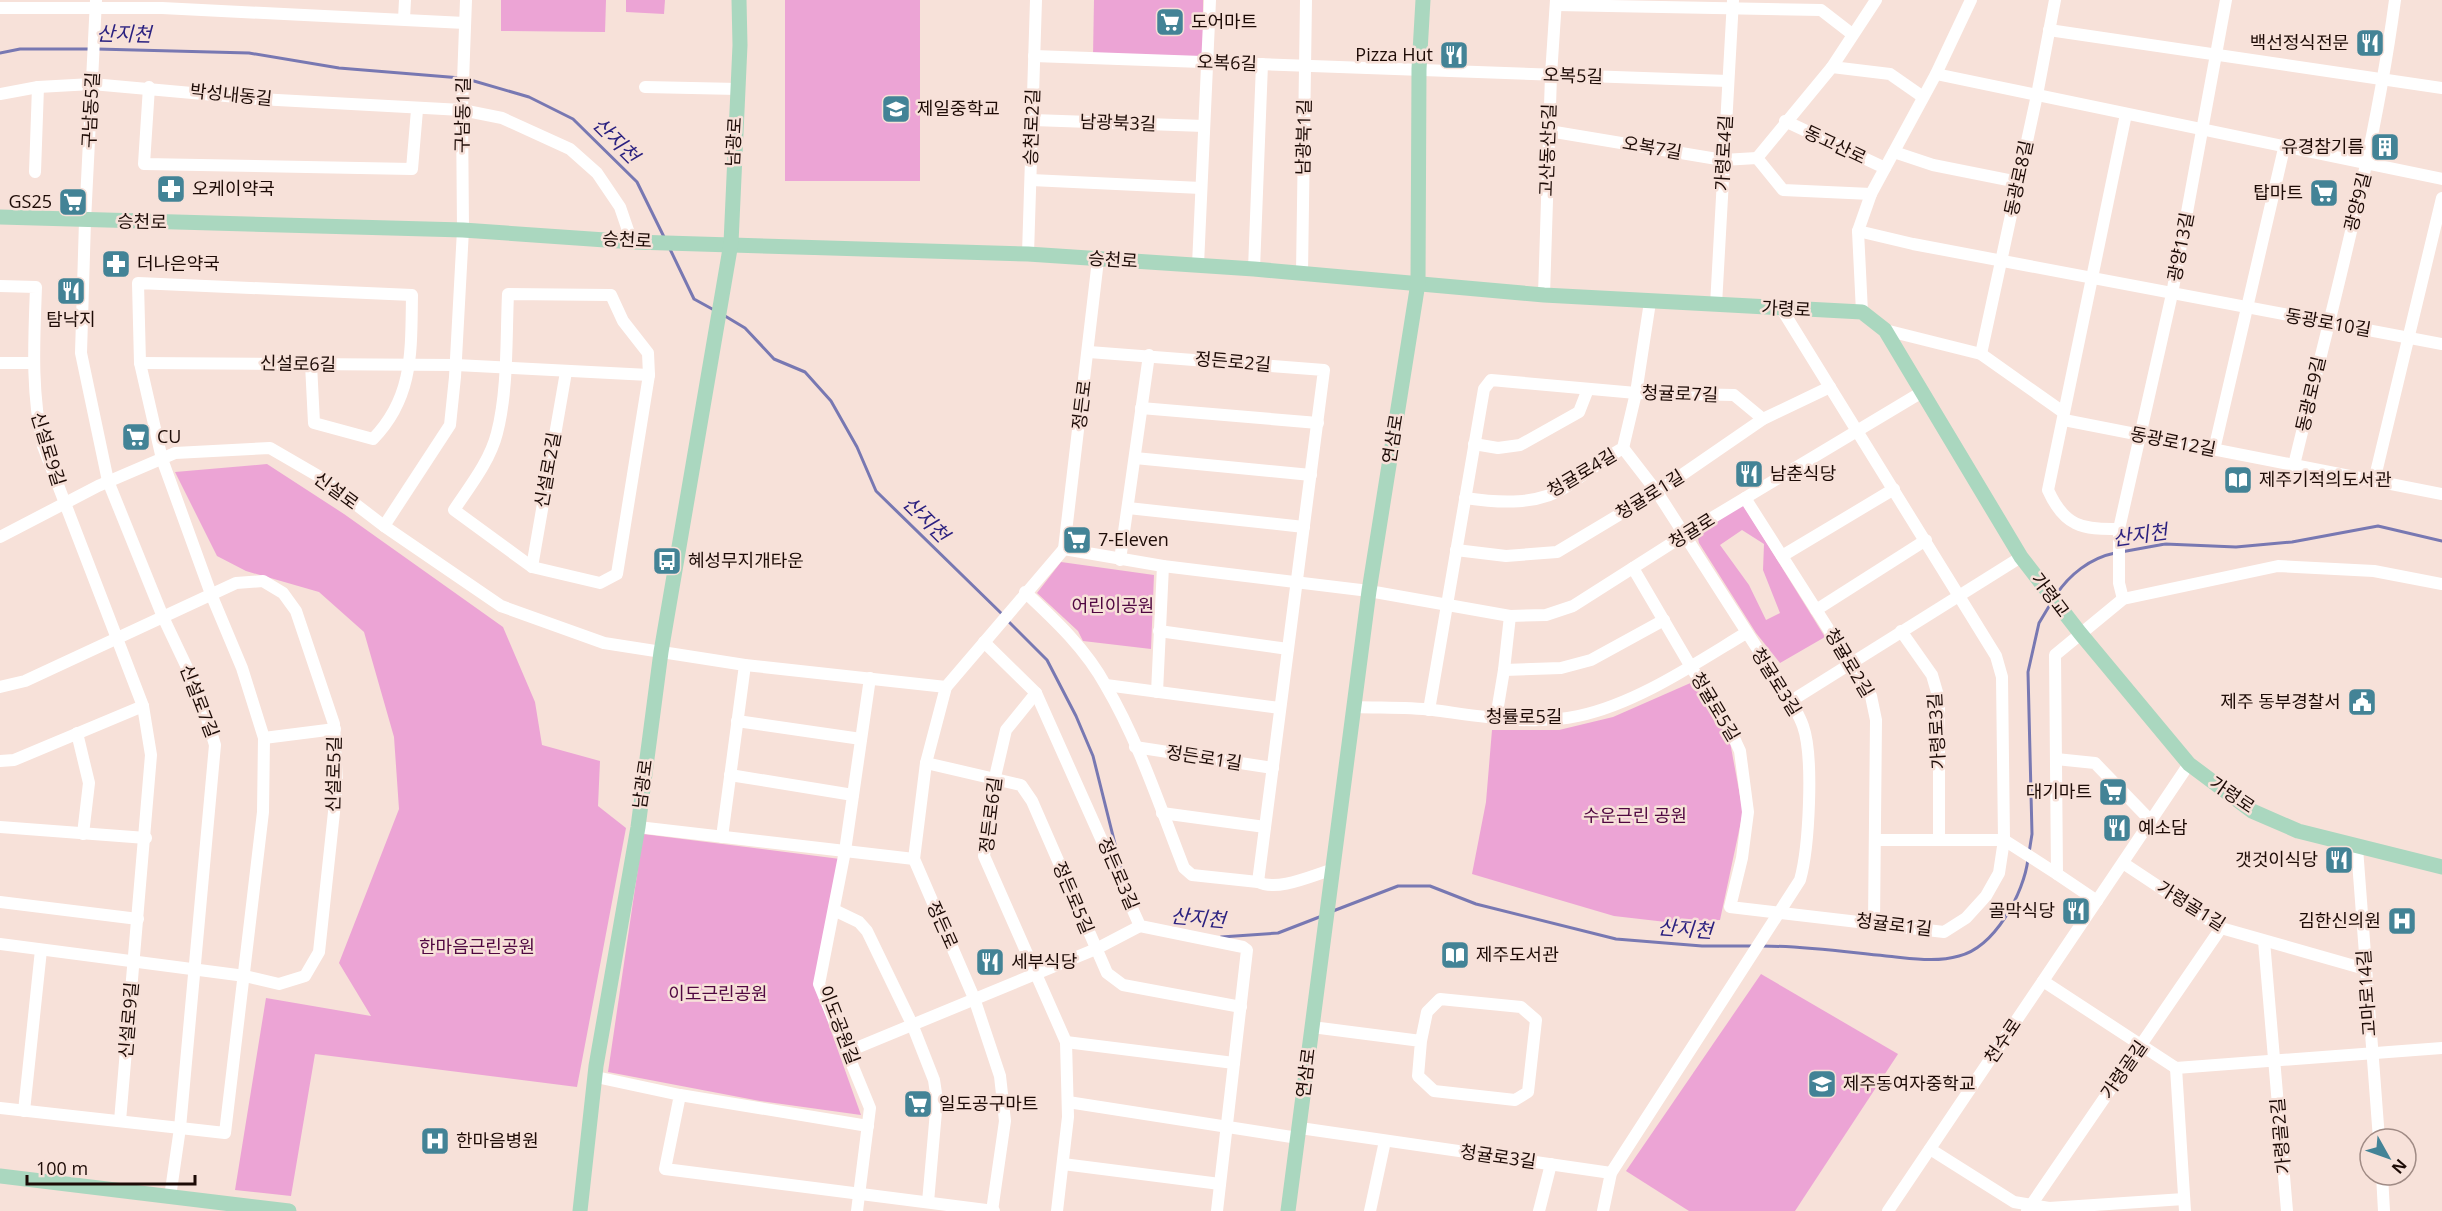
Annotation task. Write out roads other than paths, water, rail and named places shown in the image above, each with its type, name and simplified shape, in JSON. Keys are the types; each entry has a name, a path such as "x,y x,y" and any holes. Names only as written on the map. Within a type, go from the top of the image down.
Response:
{"main road":[{"name":"남광로","path":"580,1211 596,1077 638,827 661,651 731,243 738,88 739,0"},
{"name":"연삼로","path":"1288,1211 1369,591 1418,283 1419,69 1423,0"},
{"name":"승천로","path":"0,217 463,230 633,242 704,242 1028,254 1254,269 1418,283"},
{"name":"가령로","path":"1418,283 1650,302 1862,312"},
{"path":"1862,312 1885,330 2021,556"},
{"name":"가령교","path":"2021,556 2080,633"},
{"name":"가령로","path":"2080,633 2189,764 2252,811 2298,831 2357,848 2442,865"},
{"path":"0,1176 290,1211"}],"street":[{"path":"325,0 325,14"},
{"path":"404,19 405,0"},
{"name":"구남동1길","path":"384,526 450,425 456,365 463,230 462,110 466,0"},
{"name":"승천로2길","path":"1028,254 1036,0"},
{"path":"1198,265 1210,0"},
{"name":"남광북1길","path":"1302,273 1306,0"},
{"path":"1871,194 1783,190 1756,158 1832,67 1852,33 1876,0"},
{"name":"동고산로","path":"1862,312 1858,231 1871,194 1936,74 1971,0"},
{"name":"동광로8길","path":"2001,260 2055,0"},
{"name":"광양13길","path":"2123,599 2119,583 2119,529 2172,294 2226,0"},
{"name":"광양9길","path":"2328,323 2368,163 2385,80 2395,0"},
{"name":"고산동산5길","path":"1544,295 1551,75 1556,2 1733,5"},
{"path":"0,8 96,4 231,5 465,23"},
{"name":"구남동5길","path":"85,221 96,4"},
{"path":"1733,5 1821,10 1852,33"},
{"name":"가령로4길","path":"1716,305 1733,5"},
{"path":"2049,30 2442,88"},
{"name":"오복6길","path":"1034,56 1419,69"},
{"path":"1254,269 1262,64"},
{"path":"1832,67 1890,74 1923,97"},
{"name":"오복5길","path":"1419,69 1728,81"},
{"path":"1936,74 2126,114 2203,127 2442,178"},
{"name":"박성내동길","path":"0,94 92,79 259,99 417,110 462,110 502,118 570,150 597,173 620,207 633,242"},
{"path":"35,172 38,87"},
{"path":"149,87 144,164 412,169 417,110"},
{"path":"645,87 738,88"},
{"path":"2119,529 2093,530 2075,524 2058,511 2048,490 2126,114"},
{"name":"남광북3길","path":"1033,120 1204,126"},
{"name":"동고산로","path":"1785,122 1885,168"},
{"name":"오복7길","path":"1549,131 1723,160 1756,158"},
{"path":"2214,450 2285,144"},
{"path":"1894,152 1933,165 2018,182"},
{"path":"1031,180 1201,188"},
{"path":"2374,481 2442,198"},
{"name":"신설로7길","path":"85,221 81,353 108,481 163,617 200,695 216,745 180,1128 170,1197"},
{"name":"동광로10길","path":"1858,231 1913,244 2442,344"},
{"name":"정든로","path":"1064,549 1089,352 1098,260"},
{"path":"1981,354 2001,260"},
{"path":"0,1108 225,1133 263,812 264,738 242,668 211,594 162,459 140,363 138,283 412,295 410,366 389,422 373,439 314,423 311,364"},
{"name":"신설로9길","path":"0,286 36,286 34,407 41,436 143,706 151,755 146,838 120,1122"},
{"path":"508,294 611,295 623,321 648,353 649,375 617,574 600,583 532,567 454,510 480,471 497,434 505,369 508,294"},
{"name":"청귤로4길","path":"1465,498 1500,504 1540,498 1567,487 1600,461 1623,448 1636,393 1650,302"},
{"name":"청귤로1길","path":"1730,907 1944,932 1966,918 1986,896 1998,873 2004,840 2002,677 1996,656 1781,308"},
{"name":"동광로9길","path":"2294,465 2328,323"},
{"name":"동광로12길","path":"1885,330 1981,354 2064,416 2141,436 2442,494"},
{"name":"정든로2길","path":"1089,352 1324,370 1297,583"},
{"path":"1120,560 1149,355"},
{"path":"0,363 33,363"},
{"name":"신설로6길","path":"140,363 456,365"},
{"path":"456,365 649,375"},
{"name":"신설로2길","path":"532,567 566,372"},
{"name":"청귤로7길","path":"1447,607 1484,389 1491,380 1636,393 1734,395 1763,419"},
{"name":"청귤로1길","path":"1456,550 1506,556 1557,552 1657,492 1763,419 1830,387"},
{"path":"1474,444 1498,448 1520,445 1579,412 1588,388"},
{"name":"청귤로","path":"1369,591 1447,607 1510,616 1546,615 1573,606 1683,536 1922,392"},
{"path":"1141,408 1318,423"},
{"name":"신설로","path":"0,537 108,481 175,453 270,448 320,477 384,526 501,606 604,643 661,651"},
{"name":"청귤로3길","path":"1299,1133 1385,1142 1611,1173 1800,880 1806,856 1808,753 1803,726 1791,700 1683,536 1657,492 1623,448"},
{"path":"1135,458 1311,475"},
{"path":"1782,556 1894,489"},
{"name":"청귤로2길","path":"1745,498 1871,696 1876,720 1874,923"},
{"path":"1128,508 1304,527"},
{"path":"1816,610 1926,540"},
{"path":"638,827 914,860 926,763 946,687 1064,549 1162,566 1369,591"},
{"path":"1791,700 2021,556"},
{"path":"1157,692 1162,566"},
{"path":"2057,874 2055,655 2123,599 2278,566 2374,571 2442,584"},
{"name":"청귤로5길","path":"1633,568 1727,723 1740,751 1748,813 1742,858 1730,907"},
{"name":"신설로5길","path":"0,944 245,976 279,984 305,976 319,952 337,784 334,729 296,611 283,593 262,581 236,583 211,594"},
{"path":"1297,583 1258,882 1266,886 1333,873"},
{"name":"정든로1길","path":"1025,592 1060,625 1106,685 1136,747 1184,868 1192,875 1258,882"},
{"path":"0,687 26,681 211,594"},
{"path":"1430,710 1447,607"},
{"path":"1496,718 1510,616"},
{"path":"1504,670 1561,668 1591,660 1664,620"},
{"path":"1159,631 1288,649"},
{"name":"가령로3길","path":"1901,631 1932,675 1939,699 1939,840"},
{"name":"청률로5길","path":"1355,707 1430,710 1536,720 1578,716 1616,704 1691,667 1746,633"},
{"name":"정든로3길","path":"981,645 1036,693 1140,926 1243,946 1247,950 1217,1211"},
{"path":"661,651 745,665 946,687"},
{"path":"722,837 745,665"},
{"name":"이도공원길","path":"857,1211 870,1108 849,1051 819,984 845,851 870,678"},
{"path":"1106,685 1280,708"},
{"name":"정든로6길","path":"1036,693 1006,730 995,777 984,856 1066,1042 1068,1102 1058,1211"},
{"path":"0,761 14,759 143,706"},
{"path":"737,721 861,739"},
{"path":"264,738 334,729"},
{"path":"77,733 88,783 83,834"},
{"name":"정든로1길","path":"1136,747 1273,768"},
{"path":"2056,759 2095,763 2151,821"},
{"name":"정든로5길","path":"926,763 964,773 995,777 1021,785 1032,801 1107,973 1123,985 1241,1007"},
{"name":"천수로","path":"1888,1211 2189,764"},
{"path":"730,774 853,795"},
{"path":"1162,813 1265,827"},
{"path":"0,827 146,838"},
{"path":"1875,840 2004,840 2097,901"},
{"name":"고마로14길","path":"2357,848 2378,1127"},
{"name":"정든로","path":"859,1192 992,1211 1005,1121 1000,1076 974,998 914,860"},
{"name":"가령골1길","path":"2123,863 2221,928 2365,969"},
{"path":"0,902 138,919"},
{"path":"834,910 859,922 867,931 912,1024 933,1080 937,1100 928,1202"},
{"path":"849,1051 1095,949 1140,926"},
{"name":"가령골길","path":"2029,1208 2221,928"},
{"path":"2264,941 2275,1060"},
{"path":"24,1111 41,950"},
{"path":"2043,981 2176,1068 2442,1048"},
{"path":"1440,999 1521,1007 1536,1020 1528,1092 1515,1100 1434,1091 1418,1076 1421,1041 1427,1012 1440,999"},
{"path":"1312,1027 1421,1041"},
{"path":"1066,1042 1234,1064"},
{"name":"가령골2길","path":"2275,1060 2287,1211"},
{"path":"1930,1149 2014,1202 2029,1208 2184,1205 2176,1068"},
{"path":"596,1077 680,1095 868,1126"},
{"path":"680,1095 664,1169 859,1192"},
{"path":"1068,1102 1299,1133"},
{"path":"1370,1211 1385,1142"},
{"path":"1063,1164 1220,1184"},
{"path":"1539,1211 1551,1164"},
{"path":"1603,1211 1611,1173"},
{"path":"2383,1187 2384,1211"}],"waterway":[{"name":"산지천","path":"0,53 20,49 90,49"},
{"name":"산지천","path":"97,49 249,53 339,68 461,78"},
{"name":"산지천","path":"467,79 529,97 573,119 637,182 665,239"},
{"name":"산지천","path":"669,247 694,299 714,310"},
{"name":"산지천","path":"725,316 745,328 774,359 805,372 831,401 857,447 876,491 1003,615"},
{"name":"산지천","path":"2121,552 2165,544 2236,547 2292,542 2378,526 2442,541"},
{"name":"산지천","path":"2056,595 2081,568 2106,555 2115,553"},
{"name":"산지천","path":"2029,853 2032,834 2028,672 2039,623 2051,603"},
{"name":"산지천","path":"1007,620 1047,660 1076,716 1093,756 1121,868"},
{"name":"산지천","path":"1762,946 1922,959 1959,956 1972,951 1984,942 2006,917 2021,887 2028,859"},
{"name":"산지천","path":"1333,911 1398,886 1430,886 1476,904 1616,939 1702,946 1752,946"},
{"name":"산지천","path":"1221,937 1278,933 1322,916"}],"place":[{"name":"도어마트","path":"1170,22"},
{"name":"백선정식전문","path":"2370,43"},
{"name":"Pizza Hut","path":"1454,55"},
{"name":"제일중학교","path":"896,109"},
{"name":"유경참기름","path":"2385,147"},
{"name":"오케이약국","path":"171,189"},
{"name":"탑마트","path":"2324,193"},
{"name":"GS25","path":"73,202"},
{"name":"더나은약국","path":"116,264"},
{"name":"탐낙지","path":"71,291"},
{"name":"CU","path":"136,437"},
{"name":"남춘식당","path":"1749,474"},
{"name":"제주기적의도서관","path":"2238,480"},
{"name":"7-Eleven","path":"1077,540"},
{"name":"혜성무지개타운","path":"667,561"},
{"name":"제주 동부경찰서","path":"2362,702"},
{"name":"대기마트","path":"2113,792"},
{"name":"예소담","path":"2117,828"},
{"name":"갯것이식당","path":"2339,860"},
{"name":"골막식당","path":"2076,911"},
{"name":"김한신의원","path":"2402,921"},
{"name":"제주도서관","path":"1455,955"},
{"name":"세부식당","path":"990,962"},
{"name":"제주동여자중학교","path":"1822,1084"},
{"name":"일도공구마트","path":"918,1104"},
{"name":"한마음병원","path":"435,1141"}],"park label":[{"name":"어린이공원","path":"1113,606"},
{"name":"수운근린 공원","path":"1635,816"},
{"name":"한마음근린공원","path":"477,947"},
{"name":"이도근린공원","path":"718,994"}]}
